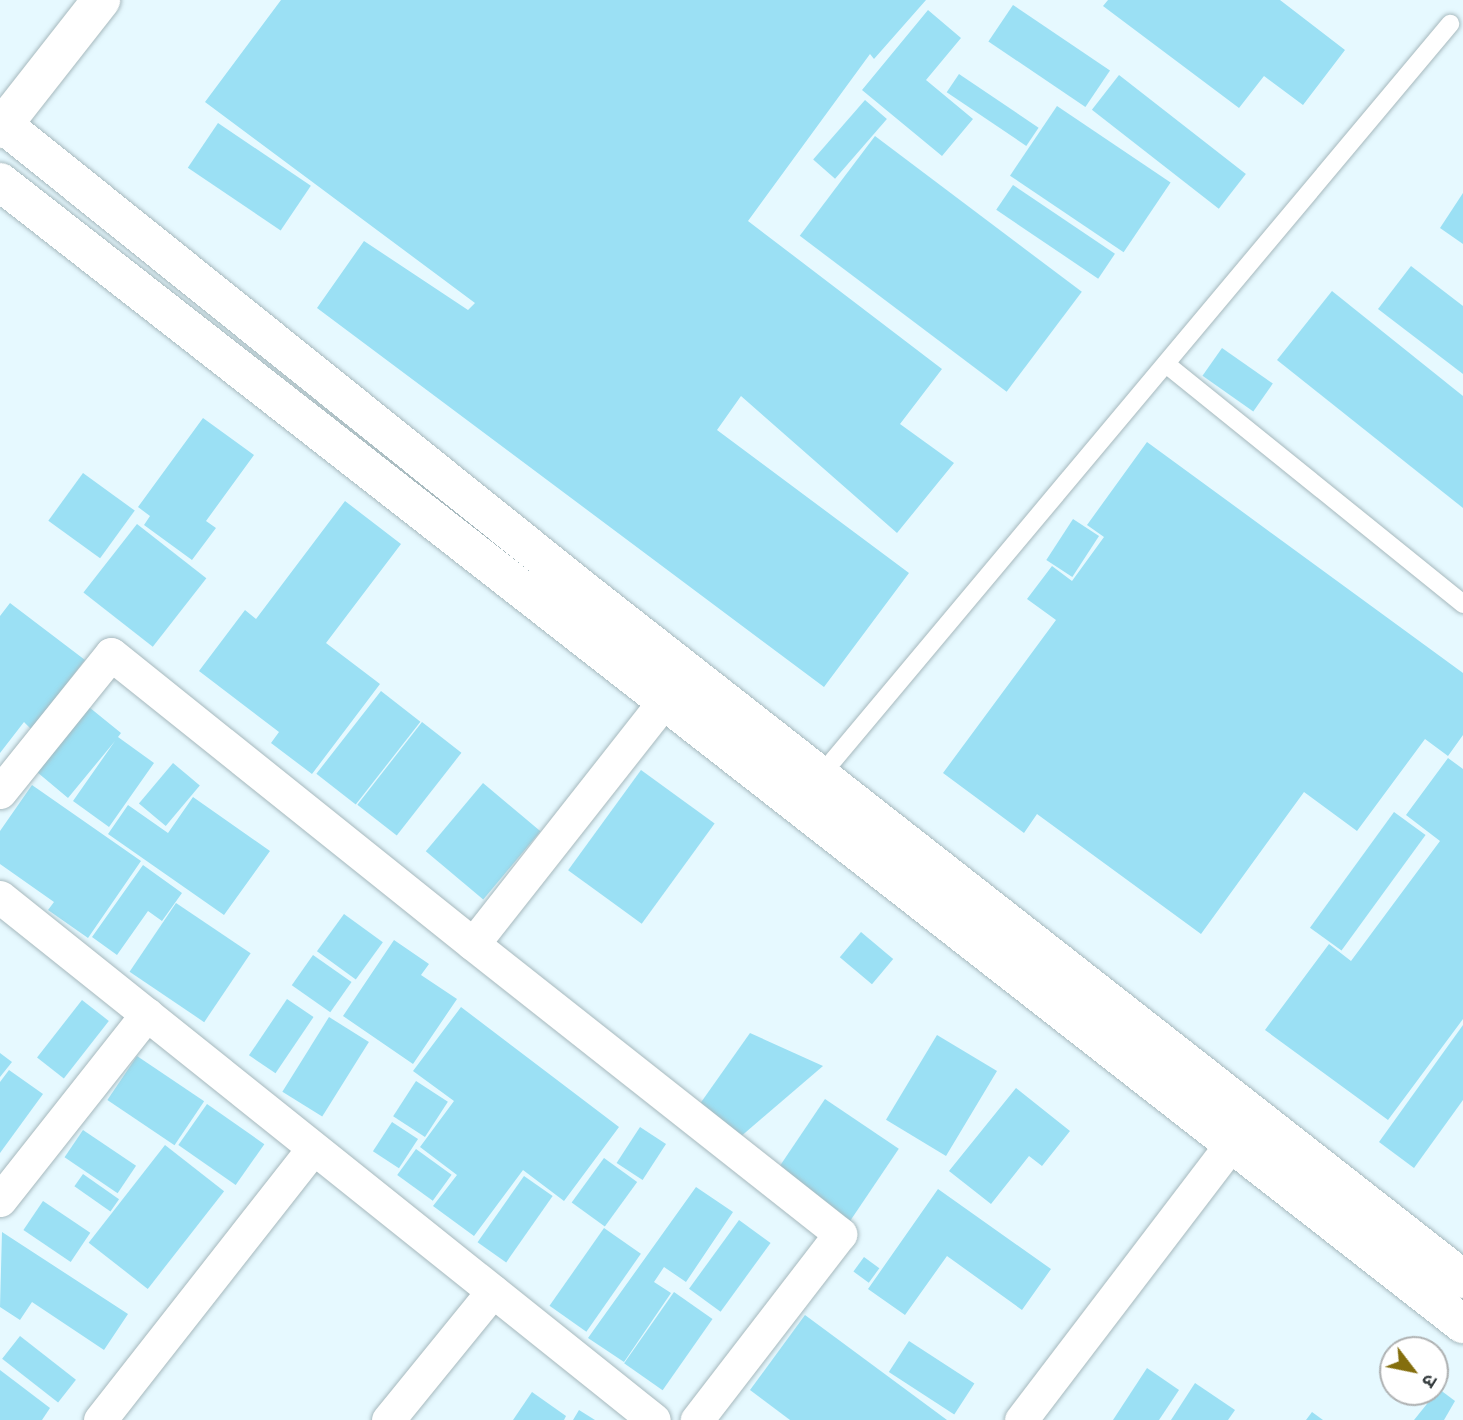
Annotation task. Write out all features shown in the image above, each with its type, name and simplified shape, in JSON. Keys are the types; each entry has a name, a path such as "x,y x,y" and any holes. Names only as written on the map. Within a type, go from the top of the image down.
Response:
{"street":[{"path":"102,0 1,125 571,604 664,700 1463,1324"},
{"path":"0,182 571,604 821,775 1463,1279"},
{"path":"0,792 111,654 472,944 840,1234 697,1420"},
{"path":"472,944 664,700"},
{"path":"0,897 654,1420"},
{"path":"0,1200 147,1014"},
{"path":"1036,1415 1232,1143"},
{"path":"100,1420 313,1148"},
{"path":"388,1420 493,1291"}],"lane":[{"path":"821,775 1450,24"},
{"path":"1166,364 1463,604"}],"building":[{"path":"281,0 926,0 874,59 870,54 748,221 942,369 900,424 954,463 897,533 741,396 717,430 909,573 824,687 317,308 364,241 468,310 475,303 205,102"},
{"path":"1108,0 1280,0 1345,50 1303,105 1264,76 1239,108 1103,6"},
{"path":"1013,5 1110,70 1085,107 988,41"},
{"path":"928,10 961,38 926,80 973,119 942,156 862,90"},
{"path":"959,74 1039,128 1026,146 947,92"},
{"path":"1119,75 1246,174 1219,209 1092,110"},
{"path":"865,100 887,119 835,179 813,160"},
{"path":"1057,106 1171,183 1124,252 1010,176"},
{"path":"218,123 311,186 281,230 188,168"},
{"path":"875,136 1082,292 1007,392 800,236"},
{"path":"1013,185 1115,254 1098,279 996,210"},
{"path":"1463,193 1463,244 1440,228"},
{"path":"1411,266 1463,306 1463,374 1378,309"},
{"path":"1332,291 1463,396 1463,508 1277,360"},
{"path":"1222,348 1273,384 1253,411 1202,376"},
{"path":"203,418 254,455 206,521 216,528 192,560 144,525 150,516 138,507"},
{"path":"1147,442 1463,673 1463,735 1448,756 1425,739 1357,831 1304,792 1201,934 1037,814 1024,833 943,773 1056,620 1027,599 1052,566 1072,581 1104,537 1087,525"},
{"path":"83,473 135,511 100,558 48,521"},
{"path":"345,501 401,544 326,643 380,684 312,774 271,743 279,732 199,671 245,610 256,619"},
{"path":"1073,519 1099,536 1072,577 1046,560"},
{"path":"137,524 206,578 153,647 83,593"},
{"path":"10,603 85,660 31,729 24,722 0,753 0,616"},
{"path":"381,691 420,722 356,805 316,774"},
{"path":"84,703 121,733 118,737 154,763 109,827 73,801 115,741 68,798 31,767"},
{"path":"422,722 461,753 397,836 357,805"},
{"path":"1448,758 1463,769 1463,1019 1388,1120 1265,1030 1329,944 1351,961 1440,841 1406,815"},
{"path":"173,763 200,785 166,826 139,804"},
{"path":"641,770 715,823 642,924 568,870"},
{"path":"483,783 540,831 483,899 426,851"},
{"path":"32,785 141,861 88,938 48,910 54,902 0,864 0,831"},
{"path":"193,797 270,851 224,915 108,834 128,805 168,833"},
{"path":"1394,812 1426,835 1341,951 1310,928"},
{"path":"143,865 182,893 162,921 148,911 117,955 92,937"},
{"path":"176,903 251,953 204,1022 130,972"},
{"path":"344,914 383,942 356,979 317,951"},
{"path":"861,932 893,959 872,984 840,957"},
{"path":"394,940 429,964 421,975 457,999 413,1064 343,1016"},
{"path":"313,955 352,982 330,1012 292,985"},
{"path":"287,999 314,1017 276,1073 249,1055"},
{"path":"82,1000 109,1021 64,1078 37,1058"},
{"path":"461,1007 619,1127 564,1201 523,1170 474,1236 433,1206 457,1175 420,1147 454,1101 413,1071"},
{"path":"329,1017 369,1042 322,1117 282,1092"},
{"path":"1463,1025 1463,1100 1414,1168 1379,1142"},
{"path":"750,1033 823,1066 739,1138 697,1108"},
{"path":"937,1035 997,1071 946,1156 886,1120"},
{"path":"0,1053 12,1062 0,1077"},
{"path":"137,1056 204,1101 175,1145 107,1100"},
{"path":"9,1070 43,1094 0,1153 0,1082"},
{"path":"416,1081 448,1102 425,1137 393,1116"},
{"path":"1016,1088 1070,1131 1042,1166 1029,1156 991,1204 949,1171"},
{"path":"825,1099 899,1149 850,1222 776,1172"},
{"path":"207,1104 264,1144 236,1185 178,1145"},
{"path":"392,1122 418,1139 399,1168 373,1151"},
{"path":"640,1127 666,1144 643,1180 617,1163"},
{"path":"83,1130 136,1166 118,1193 65,1157"},
{"path":"165,1145 224,1191 148,1289 89,1243"},
{"path":"416,1149 452,1175 433,1201 397,1175"},
{"path":"604,1158 637,1182 605,1227 572,1202"},
{"path":"83,1174 119,1199 110,1212 74,1186"},
{"path":"524,1176 553,1196 506,1262 478,1242"},
{"path":"696,1187 733,1212 686,1282 664,1267 654,1282 671,1293 624,1362 588,1338"},
{"path":"938,1189 1051,1269 1022,1310 947,1256 905,1315 868,1289"},
{"path":"43,1201 90,1233 71,1262 23,1230"},
{"path":"739,1220 771,1243 721,1312 689,1289"},
{"path":"604,1228 641,1254 586,1332 550,1306"},
{"path":"2,1232 128,1314 104,1350 32,1302 20,1320 0,1307"},
{"path":"864,1257 879,1268 869,1283 853,1272"},
{"path":"674,1292 713,1319 663,1390 624,1363"},
{"path":"805,1315 947,1420 790,1420 750,1390"},
{"path":"20,1336 76,1380 58,1403 2,1359"},
{"path":"909,1341 974,1383 954,1415 889,1372"},
{"path":"1147,1368 1179,1390 1159,1420 1113,1420"},
{"path":"0,1370 50,1408 42,1420 0,1420"},
{"path":"1195,1383 1235,1410 1228,1420 1171,1420"},
{"path":"532,1392 566,1416 564,1420 513,1420"},
{"path":"1449,1396 1455,1401 1444,1420 1414,1420 1425,1406 1449,1406"},
{"path":"579,1410 595,1420 573,1420"},
{"path":"1312,1412 1323,1420 1306,1420"}]}
